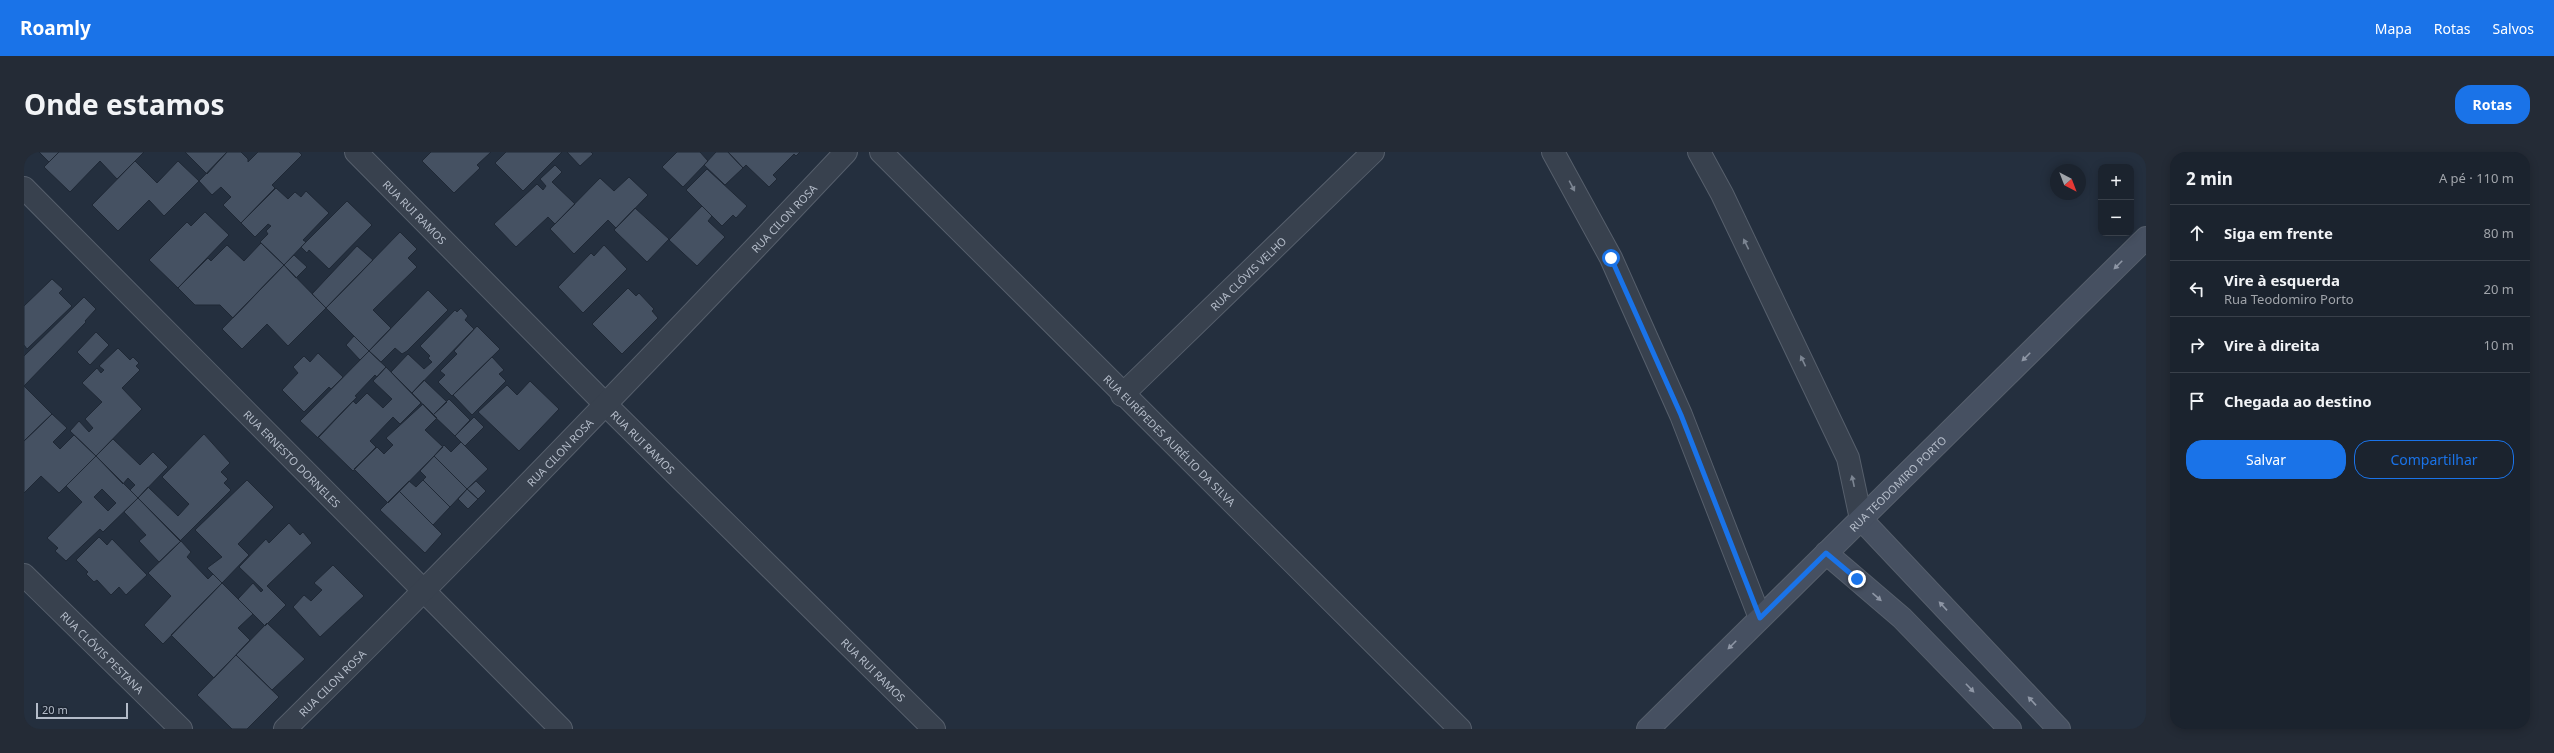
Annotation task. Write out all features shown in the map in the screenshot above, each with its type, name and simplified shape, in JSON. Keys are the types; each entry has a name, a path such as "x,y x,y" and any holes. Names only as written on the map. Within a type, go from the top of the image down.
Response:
{"main road":[{"name":"RUA TEODOMIRO PORTO","path":"1648,729 2146,238"},
{"path":"1861,519 2059,729"},
{"path":"1826,553 1902,618 2010,729"}],"street":[{"name":"RUA RUI RAMOS","path":"356,152 607,406 934,729"},
{"name":"RUA CILON ROSA","path":"284,729 424,592 607,406 846,152"},
{"name":"RUA EURÍPEDES AURÉLIO DA SILVA","path":"881,152 1122,395 1460,729"},
{"name":"RUA CLÓVIS VELHO","path":"1122,395 1373,152"},
{"path":"1553,152 1611,258 1681,415 1760,618"},
{"path":"1699,152 1722,194 1848,458 1861,519"},
{"name":"RUA ERNESTO DORNELES","path":"24,188 561,729"},
{"name":"RUA CLÓVIS PESTANA","path":"24,575 181,729"}],"building":[{"path":"39,152 59,152 49,162"},
{"path":"59,152 144,152 117,179 100,161 70,192 44,167"},
{"path":"185,152 227,152 207,174"},
{"path":"227,152 241,152 248,159 248,162 258,152 299,152 302,155 272,185 275,188 241,223 223,205 231,197 221,187 212,195 199,181"},
{"path":"431,152 491,152 477,165 480,168 454,193 422,161"},
{"path":"506,152 562,152 523,191 495,163"},
{"path":"567,152 591,152 593,154 580,166"},
{"path":"677,152 700,152 708,161 683,187 662,167"},
{"path":"716,152 728,152 743,168 725,185 704,165"},
{"path":"728,152 800,152 796,156 794,154 773,175 777,179 769,187 746,165 743,168"},
{"path":"135,161 157,183 178,161 199,181 164,216 149,200 118,231 92,205"},
{"path":"555,165 562,172 552,182 575,204 555,224 548,217 516,247 494,224 537,184 543,190 546,186 540,179"},
{"path":"707,169 747,206 736,218 733,215 722,226 686,190"},
{"path":"629,177 648,195 616,228 608,220 574,254 550,229 600,178 614,191"},
{"path":"276,188 288,199 295,192 301,197 306,191 329,213 303,240 306,242 284,265 260,242 268,234 266,231 271,226 268,224 255,237 241,223"},
{"path":"347,201 372,225 329,269 309,250 307,253 301,247"},
{"path":"702,206 712,216 708,221 725,237 697,266 669,240"},
{"path":"635,208 669,239 647,262 614,230"},
{"path":"205,212 229,235 178,288 149,260 187,222 191,226"},
{"path":"400,232 417,249 408,258 417,267 373,310 391,328 369,351 326,308"},
{"path":"261,243 284,265 233,318 220,305 195,305 178,288 208,258 211,261 227,245 244,261"},
{"path":"604,245 627,269 583,313 558,287 591,253 594,256"},
{"path":"357,246 373,260 326,308 312,294"},
{"path":"294,255 307,267 296,278 284,265"},
{"path":"284,265 326,308 288,346 267,324 242,349 222,329"},
{"path":"52,279 63,289 59,293 72,306 27,349 24,345 24,306"},
{"path":"628,288 636,296 639,293 654,309 652,311 658,318 622,354 592,324"},
{"path":"428,290 448,310 407,351 402,354 395,348 381,362 369,351"},
{"path":"84,297 96,309 85,321 86,322 24,386 24,356"},
{"path":"461,308 468,316 465,320 474,329 412,393 391,372 408,354 424,369 432,362 428,358 430,356 420,346 455,310 457,312"},
{"path":"477,326 500,349 452,396 438,382 445,375 440,371 457,354 454,351"},
{"path":"96,332 109,345 90,365 77,352"},
{"path":"354,336 369,351 360,360 346,345"},
{"path":"118,348 130,360 133,357 139,363 136,366 140,370 122,388 142,409 96,456 70,431 79,421 89,432 93,428 85,419 102,402 82,383 97,368 101,373 104,370 99,366"},
{"path":"369,351 386,367 377,377 375,375 355,396 357,397 318,438 300,421"},
{"path":"318,353 343,377 331,389 329,387 304,412 282,390 298,373 293,367 304,356 310,362"},
{"path":"492,357 504,370 499,374 506,381 472,415 453,395"},
{"path":"386,367 421,403 400,424 393,417 370,441 376,447 353,471 318,437 353,401 356,404 367,393 383,408 392,399 373,381"},
{"path":"424,380 447,402 433,415 412,393"},
{"path":"530,381 559,409 519,451 478,412 507,385 517,395"},
{"path":"24,386 52,414 24,441"},
{"path":"449,399 470,420 455,436 433,415"},
{"path":"423,404 437,418 425,430 443,447 388,503 354,469 377,447 384,454 393,445 386,438"},
{"path":"52,414 67,428 53,442 60,449 74,435 96,456 59,493 41,476 24,493 24,441"},
{"path":"474,417 484,427 465,446 455,436"},
{"path":"204,434 230,463 221,472 228,479 224,483 231,490 180,541 138,498 148,487 178,516 189,504 162,477"},
{"path":"113,439 140,465 153,452 168,467 138,498 130,490 135,485 128,478 123,484 96,456"},
{"path":"461,442 488,469 467,489 434,456 444,445 451,452"},
{"path":"96,456 138,498 103,532 100,529 66,561 55,551 58,548 47,538 82,502 66,486","holes":["102,489 116,503 108,511 94,497"]},
{"path":"434,456 467,489 450,507 423,480 426,477 420,471"},
{"path":"247,480 274,507 238,544 249,555 222,583 207,568 222,557 195,530"},
{"path":"423,480 450,507 433,525 399,491 409,481 416,487"},
{"path":"476,481 486,491 478,499 467,489"},
{"path":"467,489 478,499 468,509 458,499"},
{"path":"399,491 442,534 425,553 380,510"},
{"path":"138,498 181,541 159,562 139,541 146,535 124,512"},
{"path":"289,523 300,535 303,532 312,543 267,586 286,605 265,626 238,599 253,583 261,592 263,590 239,567 266,539 269,543"},
{"path":"99,537 107,545 112,539 147,575 126,595 119,587 111,595 97,580 94,582 86,574 88,572 76,560"},
{"path":"181,541 191,552 187,557 208,579 213,574 222,583 163,644 144,625 171,596 148,573"},
{"path":"333,565 364,596 320,637 293,607 304,595 311,601 322,590 314,583"},
{"path":"222,583 253,614 238,628 250,640 214,678 171,635"},
{"path":"267,623 305,659 272,690 236,655"},
{"path":"236,655 279,697 247,729 232,729 197,695"}],"route":[{"path":"1611,258 1681,415 1760,618 1826,553 1857,579"}]}
